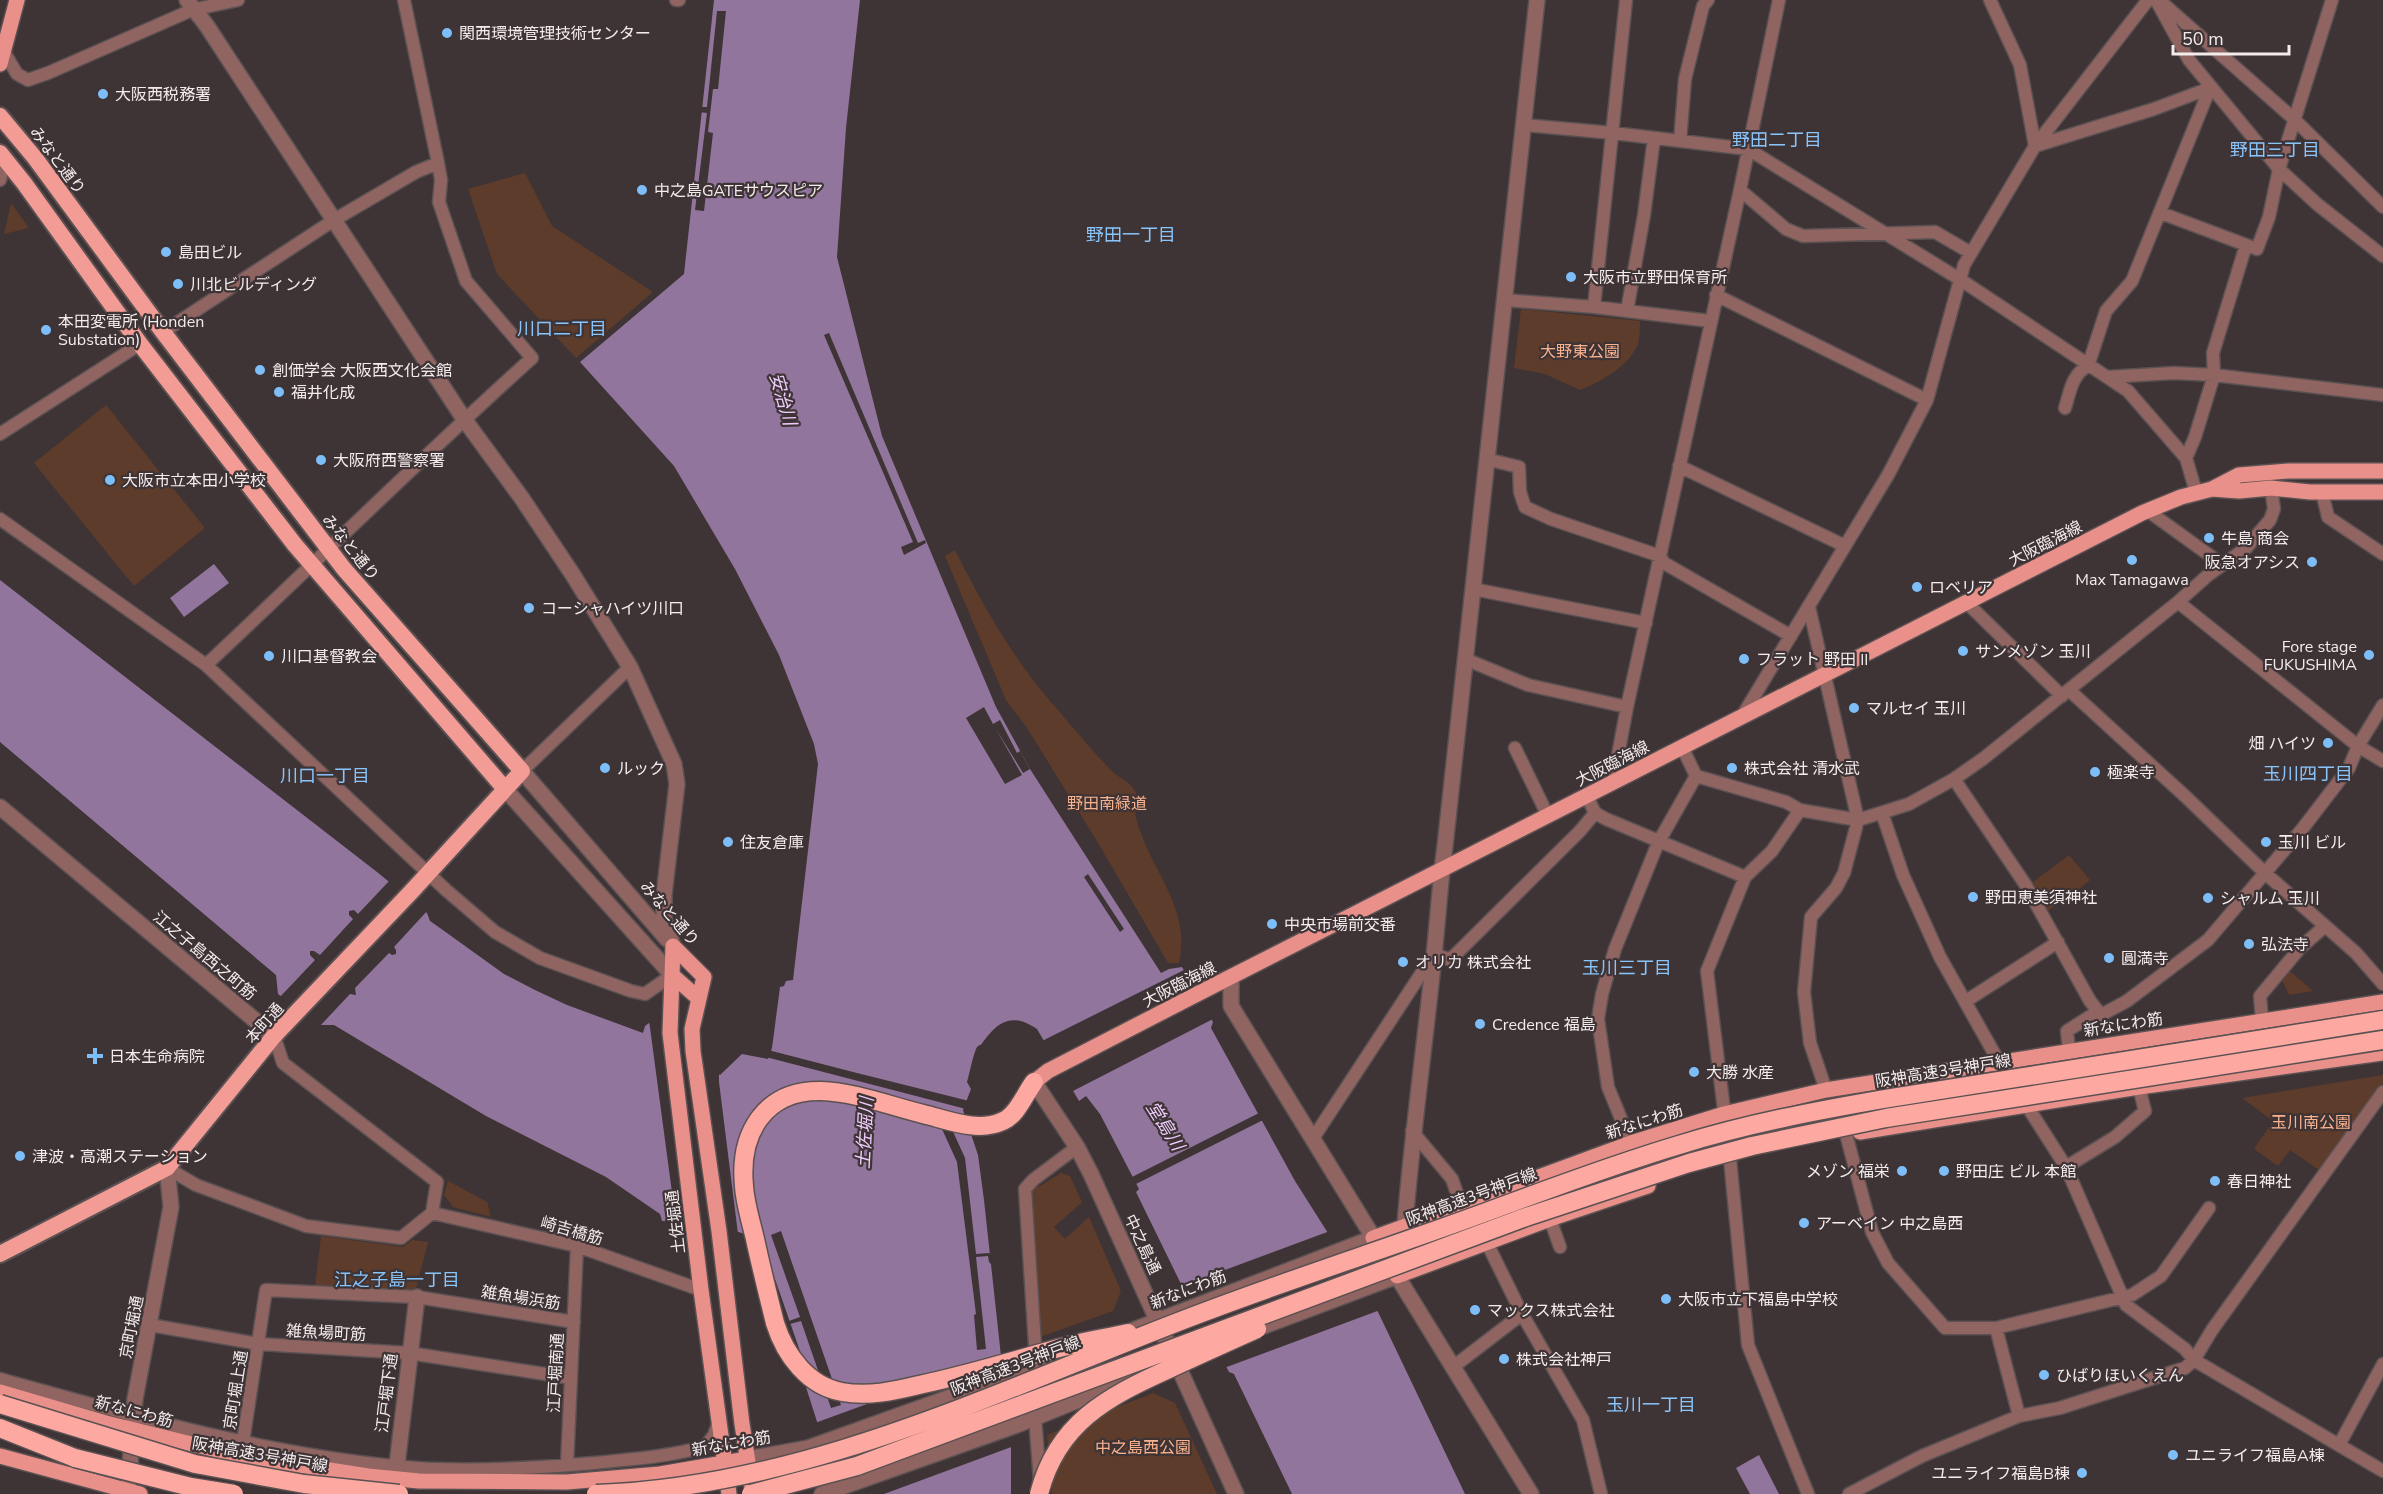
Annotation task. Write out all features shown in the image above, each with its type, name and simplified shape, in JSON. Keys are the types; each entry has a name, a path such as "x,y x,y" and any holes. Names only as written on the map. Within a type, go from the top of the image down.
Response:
{"highway":[{"name":"みなと通り","path":"0,116 35,158 163,332 329,550 522,771"},
{"path":"2,155 140,344 313,564 505,789"},
{"name":"本町通","path":"0,1254 167,1168 274,1036 522,771"},
{"name":"阪神高速3号神戸線","path":"596,1494 660,1489 727,1480 812,1459 1046,1376 1172,1318 1609,1167 1722,1133 1816,1111 1884,1099 2383,1020"},
{"path":"752,1494 857,1466 1613,1186 1689,1162 1752,1146 1886,1118 2383,1040"},
{"path":"1041,1077 1012,1115 1005,1120 976,1126 821,1091 793,1095 766,1109 756,1121 745,1148 744,1187 775,1323 784,1345 796,1364 813,1379 840,1392 887,1392 958,1377 1172,1318"},
{"path":"1040,1494 1052,1458 1066,1436 1082,1419 1113,1395 1353,1282"},
{"name":"阪神高速3号神戸線","path":"0,1404 116,1442"},
{"name":"阪神高速3号神戸線","path":"0,1412 195,1464 304,1484 396,1483"},
{"path":"0,1428 75,1458"},
{"path":"0,1440 191,1486 234,1494"}],"main road":[{"path":"2,58 16,0"},
{"name":"大阪臨海線","path":"1041,1077 1203,991 2148,511 2196,492 2212,489 2239,475 2289,471 2383,471"},
{"name":"大阪臨海線","path":"2212,489 2238,492 2271,489 2383,492"},
{"name":"土佐堀通","path":"673,946 670,1033 701,1290 729,1494"},
{"name":"みなと通り","path":"673,946 704,977 698,998"},
{"path":"672,975 698,998 692,1029 693,1051 719,1231 752,1494"},
{"name":"新なにわ筋","path":"1373,1238 1405,1224 1631,1143 1724,1114 1826,1090 2383,1002"},
{"path":"1397,1276 1550,1219 1730,1158 1846,1134 2139,1087 2383,1053"},
{"name":"新なにわ筋","path":"0,1392 132,1423 241,1456 396,1483 567,1482 660,1474 747,1458"},
{"path":"0,1456 132,1493"}],"street":[{"path":"2,58 17,74 28,80 48,73 190,5 238,0"},
{"path":"206,664 329,550 464,419 532,358 466,281 439,202 441,180 404,0"},
{"path":"1405,1224 1412,1131 1434,954 1537,0"},
{"path":"1594,307 1626,0"},
{"path":"1680,141 1685,79 1702,6 1708,0"},
{"path":"1613,782 1627,707 1740,190 1779,0"},
{"path":"1990,0 2020,65 2035,147"},
{"path":"1741,718 1888,475 1927,400 1964,265 2035,147 2148,0"},
{"path":"2157,0 2189,60 2279,169 2317,204 2383,256"},
{"path":"2157,0 2295,120 2383,207"},
{"path":"2186,458 2195,437 2214,375 2214,353 2252,247 2269,217 2279,169 2332,0"},
{"path":"190,5 207,26 464,419 573,574 630,667 674,764 677,784 664,895 664,919 673,946"},
{"path":"2035,147 2154,109 2210,88"},
{"path":"2065,408 2074,378 2079,371 2088,366 2106,311 2132,281 2210,88"},
{"path":"1523,125 1748,149 1961,280 2128,391 2186,458 2196,492"},
{"path":"1627,311 1644,215 1653,138"},
{"path":"0,180 2,155"},
{"path":"163,332 334,220 416,172 438,163"},
{"path":"1740,190 1786,229 1803,236 1935,232 1971,253"},
{"path":"2160,213 2252,247"},
{"path":"1716,295 1927,400"},
{"path":"1504,300 1594,307 1710,321"},
{"path":"0,434 140,344"},
{"path":"2107,377 2174,373 2214,375 2383,395"},
{"path":"1486,459 1520,467 1520,492 1525,507 1551,519 1660,556 1664,562 1791,636"},
{"path":"1679,466 1845,546"},
{"path":"1682,747 1696,776 1786,802 1800,810 1858,820 1905,806 1954,779 1984,758 2223,564 2246,548 2270,520 2274,509 2271,489"},
{"path":"2322,492 2328,517 2383,554"},
{"path":"2148,511 2223,564"},
{"path":"0,519 206,664 495,932 540,958 645,994 672,975 505,789"},
{"path":"1473,589 1646,623"},
{"path":"2178,602 2358,746 2383,761"},
{"path":"1967,603 2066,693 2186,796 2265,873 2355,953 2383,984"},
{"path":"1809,607 1858,820 1844,873 1836,888 1811,917 1804,992 1810,1043 1826,1090"},
{"path":"1465,659 1528,685 1627,707"},
{"path":"522,771 630,667"},
{"path":"2069,1050 2067,1031 2127,1001 2208,940 2349,768 2358,746 2383,705"},
{"path":"1515,748 1548,816"},
{"name":"みなと通り","path":"522,771 673,946"},
{"path":"1631,1143 1608,1087 1598,1019 1602,994 1615,949 1658,843 1696,776"},
{"path":"1954,779 2025,884 2099,1014"},
{"path":"1587,796 1595,813 1658,843 1745,877"},
{"name":"江之子島西之町筋","path":"0,807 274,1036"},
{"path":"1800,810 1772,851 1745,877 1707,971 1730,1158 1748,1345 1808,1494"},
{"path":"1434,954 1448,959 1453,957 1580,831 1595,813"},
{"path":"1882,813 1904,876 1940,957 1999,1062 2066,1167 2126,1305 2185,1349 2194,1360 2383,1471"},
{"path":"2262,1020 2260,996 2300,948 2325,926"},
{"path":"1966,1001 2058,942"},
{"path":"1312,1140 1434,954"},
{"path":"1231,978 1231,1006 1531,1494"},
{"path":"167,1168 196,1185 306,1226 401,1238 432,1213 437,1182 283,1063 274,1036"},
{"name":"中之島通","path":"1041,1077 1077,1148 1172,1318 1174,1361 1236,1494"},
{"path":"2066,1167 2115,1137 2145,1111 2139,1087"},
{"path":"1849,1494 1922,1456 2019,1416 2060,1408 2185,1368 2194,1360 2212,1330 2383,1092"},
{"path":"1412,1131 1452,1179 1461,1205"},
{"path":"1846,1134 1872,1232 1888,1263 1944,1328 1996,1328 2132,1295 2161,1276 2209,1208"},
{"path":"1036,1367 1025,1189 1033,1180 1077,1148"},
{"name":"京町堀通","path":"132,1493 132,1423 171,1207 167,1168"},
{"name":"崎吉橋筋","path":"432,1213 577,1246 701,1290"},
{"path":"1550,1219 1560,1246"},
{"name":"新なにわ筋","path":"747,1458 808,1448 1172,1318 1373,1238"},
{"path":"1487,1243 1522,1314 1583,1420 1601,1494"},
{"name":"江戸堀南通","path":"567,1465 577,1246"},
{"path":"823,1494 1017,1425 1204,1349 1397,1276"},
{"name":"雑魚場浜筋","path":"259,1344 266,1290 417,1297 574,1322"},
{"name":"江戸堀下通","path":"396,1483 417,1297"},
{"path":"1453,1367 1522,1314"},
{"name":"雑魚場町筋","path":"150,1325 259,1344 409,1353 571,1378"},
{"path":"1996,1328 2019,1416"},
{"name":"京町堀上通","path":"243,1442 259,1344"},
{"path":"2338,1445 2383,1364"},
{"path":"0,1379 132,1423 243,1442 396,1483 493,1469 567,1465 691,1451 706,1446 719,1422"},
{"path":"1035,1417 1040,1494"}],"green space":[{"path":"525,173 552,226 653,292 576,358 497,274 468,189"},
{"path":"11,203 29,228 4,234"},
{"name":"大野東公園","path":"1521,309 1640,321 1638,343 1633,354 1620,367 1596,383 1580,390 1545,374 1514,368"},
{"path":"106,405 205,528 134,586 34,463"},
{"name":"野田南緑道","path":"955,550 998,629 1036,684 1098,756 1135,790 1135,813 1142,836 1167,888 1179,923 1181,942 1179,963 1168,963 1097,841 1027,728 1006,700 945,556"},
{"path":"2069,855 2090,880 2067,899 2046,912 2029,885"},
{"path":"2290,971 2313,991 2289,995 2282,980"},
{"name":"玉川南公園","path":"2383,1075 2383,1083 2319,1170 2290,1150 2278,1166 2254,1149 2273,1121 2242,1098"},
{"path":"1061,1173 1070,1176 1082,1202 1054,1227 1065,1239 1089,1217 1121,1291 1113,1311 1040,1337 1030,1192 1035,1186 1040,1186"},
{"path":"448,1181 487,1202 491,1217 453,1207 444,1195"},
{"path":"321,1236 403,1247 412,1240 428,1242 415,1292 315,1287"},
{"name":"中之島西公園","path":"1153,1393 1175,1403 1217,1494 1052,1494 1047,1435"}],"water":[{"path":"714,0 860,0 846,128 837,257 882,436 996,707 1030,769 1161,973 1182,967 1213,1022 1211,1028 1295,1181 1378,1312 1465,1494 1292,1494 1234,1374 1229,1372 1181,1284 1136,1192 1139,1189 1100,1114 1086,1096 1079,1101 1037,1029 1012,1020 994,1029 976,1049 967,1082 971,1089 963,1110 978,1155 984,1200 1011,1448 1011,1494 840,1494 805,1384 802,1357 766,1253 748,1235 674,1212 669,1213 665,1221 662,1221 660,1214 606,1177 486,1116 334,1025 320,1025 278,994 276,975 0,742 0,580 377,872 427,913 430,921 504,974 567,1005 643,1033 645,1026 649,1023 720,1075 742,1054 768,1059 772,1048 780,987 784,986 786,981 793,980 818,764 814,744 779,655 735,569 674,466 580,362 684,274"},
{"path":"214,564 229,583 184,617 170,598"},
{"path":"1759,1455 1779,1494 1750,1494 1736,1468"}],"pier":[{"path":"717,11 726,11 718,89 713,89 708,132 713,133 704,211 695,210 707,113 699,112 699,107 707,107"},
{"path":"829,333 918,543 925,540 926,543 904,555 901,547 913,542 824,335"},
{"path":"984,707 993,724 1000,720 1017,753 1020,751 1030,769 1023,773 996,729 1022,775 1005,784 966,718"},
{"path":"1088,874 1124,929 1120,932 1084,877"},
{"path":"391,879 428,910 394,947 396,954 389,953 355,988 356,995 350,994 319,1027 279,998 315,960 310,955 310,951 320,955 353,919 349,911 354,910 358,914"},
{"path":"1186,969 1215,1018 1071,1092 1040,1042"},
{"path":"649,1020 719,1071 738,1234 675,1215"},
{"path":"768,1050 969,1101 966,1109 762,1056 766,1056"},
{"path":"1261,1112 1265,1119 1134,1185 1130,1178"},
{"path":"950,1125 965,1158 976,1254 989,1253 991,1255 992,1265 988,1256 976,1257 986,1349 977,1350 974,1315 976,1314 957,1162 942,1129"},
{"path":"781,1231 841,1405 831,1408 801,1321 790,1324 789,1321 800,1317 771,1235"},
{"path":"1330,1231 1380,1310 1224,1368 1179,1287"},
{"path":"1004,1354 1014,1446 884,1494 837,1494 815,1423"}],"place":[{"name":"関西環境管理技術センター","path":"447,33"},
{"name":"大阪西税務署","path":"103,94"},
{"name":"中之島GATEサウスピア","path":"642,190"},
{"name":"島田ビル","path":"166,252"},
{"name":"大阪市立野田保育所","path":"1571,277"},
{"name":"川北ビルディング","path":"178,284"},
{"name":"本田変電所 (Honden Substation)","path":"46,330"},
{"name":"創価学会 大阪西文化会館","path":"260,370"},
{"name":"福井化成","path":"279,392"},
{"name":"大阪府西警察署","path":"321,460"},
{"name":"大阪市立本田小学校","path":"110,480"},
{"name":"牛島 商会","path":"2209,538"},
{"name":"Max Tamagawa","path":"2132,560"},
{"name":"阪急オアシス","path":"2312,562"},
{"name":"ロベリア","path":"1917,587"},
{"name":"コーシャハイツ川口","path":"529,608"},
{"name":"サンメゾン 玉川","path":"1963,651"},
{"name":"Fore stage FUKUSHIMA","path":"2369,655"},
{"name":"川口基督教会","path":"269,656"},
{"name":"フラット 野田 II","path":"1744,659"},
{"name":"マルセイ 玉川","path":"1854,708"},
{"name":"畑 ハイツ","path":"2328,743"},
{"name":"ルック","path":"605,768"},
{"name":"株式会社 清水武","path":"1732,768"},
{"name":"極楽寺","path":"2095,772"},
{"name":"住友倉庫","path":"728,842"},
{"name":"玉川 ビル","path":"2266,842"},
{"name":"野田恵美須神社","path":"1973,897"},
{"name":"シャルム 玉川","path":"2208,898"},
{"name":"中央市場前交番","path":"1272,924"},
{"name":"弘法寺","path":"2249,944"},
{"name":"圓満寺","path":"2109,958"},
{"name":"オリカ 株式会社","path":"1403,962"},
{"name":"Credence 福島","path":"1480,1024"},
{"name":"日本生命病院","path":"95,1056"},
{"name":"大勝 水産","path":"1694,1072"},
{"name":"津波・高潮ステーション","path":"20,1156"},
{"name":"メゾン 福栄","path":"1902,1171"},
{"name":"野田庄 ビル 本館","path":"1944,1171"},
{"name":"春日神社","path":"2215,1181"},
{"name":"アーベイン 中之島西","path":"1804,1223"},
{"name":"大阪市立下福島中学校","path":"1666,1299"},
{"name":"マックス株式会社","path":"1475,1310"},
{"name":"株式会社神戸","path":"1504,1359"},
{"name":"ひばりほいくえん","path":"2044,1375"},
{"name":"ユニライフ福島A棟","path":"2173,1455"},
{"name":"ユニライフ福島B棟","path":"2082,1473"}],"district":[{"name":"野田二丁目","path":"1777,140"},
{"name":"野田三丁目","path":"2275,150"},
{"name":"野田一丁目","path":"1131,235"},
{"name":"川口二丁目","path":"562,329"},
{"name":"玉川四丁目","path":"2308,774"},
{"name":"川口一丁目","path":"325,776"},
{"name":"玉川三丁目","path":"1627,968"},
{"name":"江之子島一丁目","path":"397,1280"},
{"name":"玉川一丁目","path":"1651,1405"}],"water label":[{"name":"安治川","path":"783,399"},
{"name":"堂島川","path":"1165,1126"},
{"name":"土佐堀川","path":"865,1133"}]}
